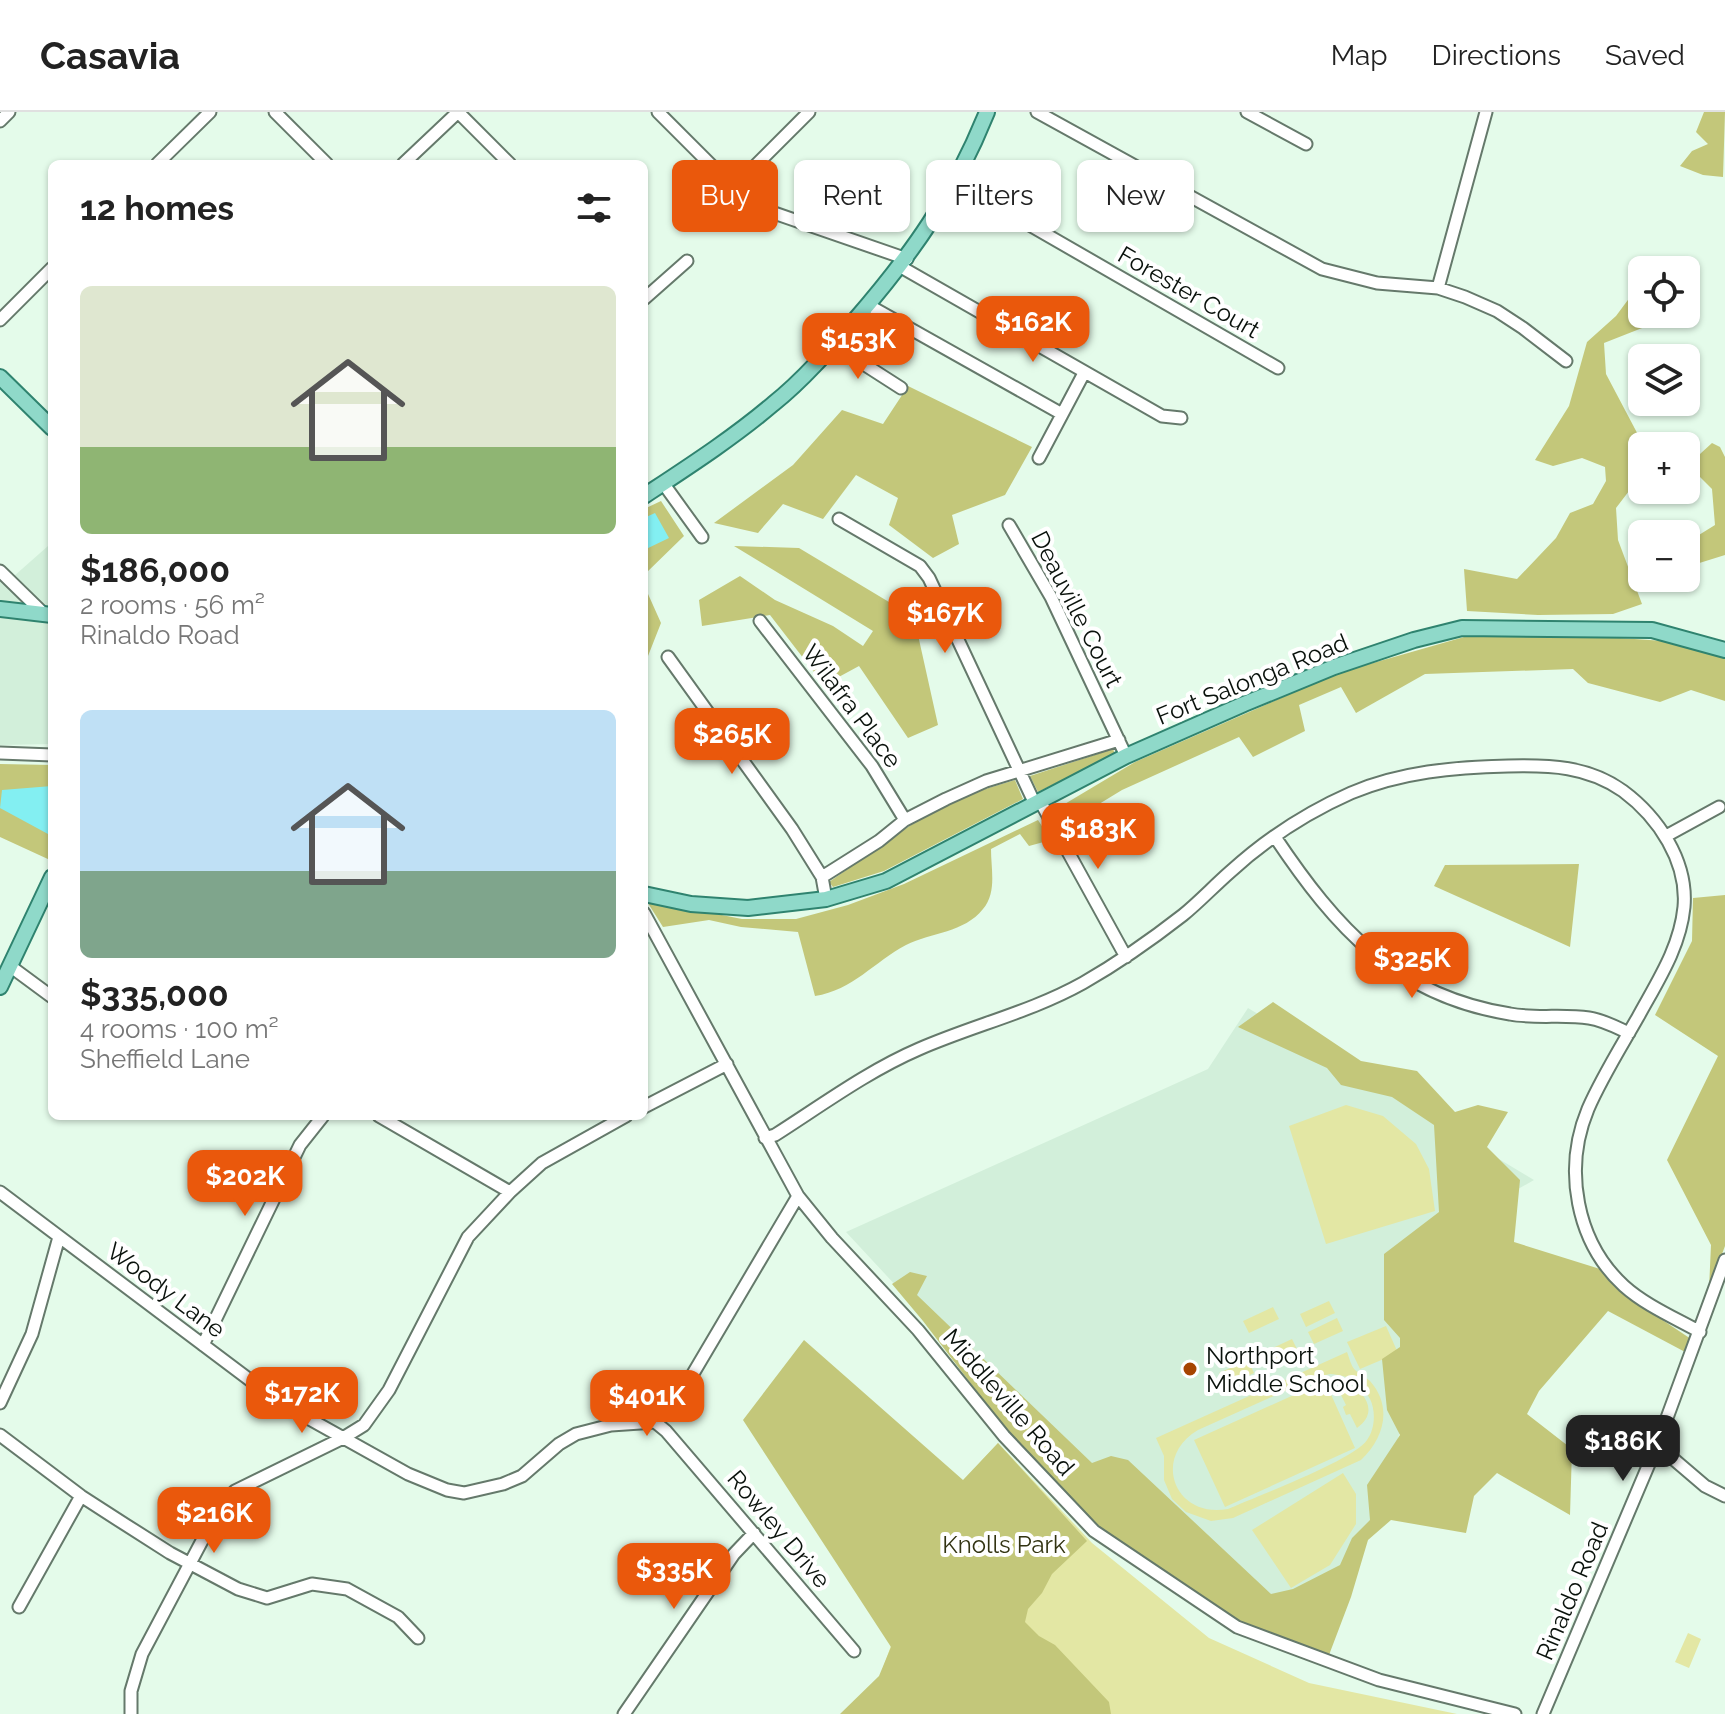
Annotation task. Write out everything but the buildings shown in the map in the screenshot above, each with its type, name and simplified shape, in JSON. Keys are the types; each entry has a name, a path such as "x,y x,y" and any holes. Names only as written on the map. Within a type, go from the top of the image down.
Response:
{"main road":[{"path":"967,160 987,112"},
{"path":"648,493 772,406 834,345 904,263 926,231"},
{"path":"0,377 48,424"},
{"path":"0,609 48,614"},
{"name":"Fort Salonga Road","path":"648,895 691,904 748,908 826,899 886,881 1126,756 1334,667 1414,640 1462,628 1652,630 1725,650"},
{"path":"0,987 48,885"}],"street":[{"path":"0,121 9,112"},
{"path":"161,160 210,112"},
{"path":"275,112 323,160"},
{"path":"407,160 458,112 506,160"},
{"path":"658,112 705,160"},
{"path":"761,160 809,112"},
{"path":"1037,112 1322,269 1377,283 1438,288 1497,311 1566,361"},
{"path":"1247,112 1306,144"},
{"path":"1438,288 1486,112"},
{"path":"778,217 904,263 1084,373 1162,416 1181,418"},
{"name":"Forester Court","path":"1042,232 1278,368"},
{"path":"648,295 687,261"},
{"path":"0,320 48,272"},
{"path":"868,305 1062,414"},
{"path":"834,345 901,388"},
{"path":"1039,458 1084,373"},
{"path":"663,483 702,537"},
{"path":"839,519 920,566 929,578 1018,772 1126,957"},
{"name":"Deauville Court","path":"1009,525 1051,597 1126,756"},
{"path":"0,571 48,614"},
{"name":"Wilafra Place","path":"760,621 872,766 905,820"},
{"path":"668,657 792,829 822,877 826,899"},
{"path":"822,877 879,841 905,820 986,781 1119,740"},
{"path":"0,753 48,755"},
{"path":"765,1138 775,1135 890,1063 1051,1000 1126,957 1181,916 1275,837 1327,805 1381,783 1445,769 1539,765 1568,767 1596,775 1640,804 1666,836 1677,863 1684,905 1669,962 1587,1111 1578,1140 1576,1167 1580,1210 1594,1248 1605,1267 1628,1289 1700,1332"},
{"path":"1666,836 1719,807"},
{"path":"1275,837 1310,889 1340,924 1367,951 1400,974 1447,997 1488,1011 1592,1018 1629,1033"},
{"name":"Middleville Road","path":"648,920 798,1196 832,1238 918,1330 1004,1436 1094,1531 1237,1627 1379,1680 1515,1714"},
{"path":"10,966 48,994"},
{"path":"648,1105 727,1064"},
{"path":"203,1345 300,1145 320,1120"},
{"path":"386,1120 510,1192"},
{"path":"133,1712 131,1691 142,1654 211,1518 235,1491 364,1425 377,1409 460,1247 510,1192 559,1151 614,1120"},
{"name":"Woody Lane","path":"0,1192 279,1402 408,1474 447,1490 464,1493 484,1490 522,1476 559,1444 576,1434 611,1425 655,1422"},
{"path":"655,1422 681,1394 798,1196"},
{"path":"0,1403 32,1334 59,1237"},
{"name":"Rinaldo Road","path":"1543,1714 1720,1289 1725,1260"},
{"name":"Rowley Drive","path":"655,1422 854,1651"},
{"path":"0,1435 81,1496 189,1563 238,1589 267,1598 312,1584 347,1589 398,1617 418,1638"},
{"path":"1657,1445 1705,1486 1725,1496"},
{"path":"19,1607 81,1496"},
{"path":"624,1714 734,1554 754,1533"}],"shaded area":[{"path":"48,546 48,744 0,745 0,580 5,584"},
{"name":"Northport Middle School","path":"1248,1008 1534,1180 1463,1220 1438,1268 1389,1477 1347,1600 1277,1630 925,1317 846,1232 1208,1069"}],"green space":[{"path":"1704,112 1725,112 1723,177 1703,175 1680,166 1692,151 1708,144 1696,132"},
{"path":"1628,300 1628,328 1642,328 1604,343 1606,374 1637,432 1628,432 1628,492 1616,508 1618,540 1628,567 1628,592 1638,592 1642,604 1613,614 1538,615 1467,611 1464,569 1517,579 1556,538 1570,513 1593,504 1606,481 1605,467 1582,458 1553,466 1535,460 1569,406 1587,342 1616,316"},
{"path":"908,386 1032,447 1005,495 952,515 959,544 933,558 889,525 898,498 856,475 823,519 783,504 758,533 714,523 793,465 842,410 883,424"},
{"path":"1712,443 1720,447 1725,457 1725,555 1700,563 1700,534 1715,525 1712,489 1700,477 1700,454"},
{"path":"661,501 684,536 648,571 648,507"},
{"path":"734,546 799,548 914,617 938,725 908,738 859,666 824,685 770,615 702,626 699,600 740,576 775,600 833,626 863,646 873,631"},
{"path":"648,594 661,623 648,656"},
{"path":"1590,636 1664,641 1725,658 1725,701 1691,690 1660,702 1588,683 1573,669 1425,674 1356,713 1341,687 1299,705 1305,731 1253,757 1239,737 1122,790 1068,823 1058,808 1135,762 1338,673 1464,637"},
{"path":"1113,749 1115,754 1038,792 1030,776"},
{"path":"0,764 48,765 48,859 0,837"},
{"path":"1015,780 1023,799 884,871 833,887 829,882 911,825 959,797"},
{"path":"1038,820 1051,840 1029,846 1020,834 991,849 990,895 975,917 957,928 906,945 852,982 815,996 798,932 741,927 709,920 663,927 648,903 648,900 742,919 796,919 848,905 904,884"},
{"path":"1579,864 1570,947 1434,886 1445,865"},
{"path":"1725,895 1725,1246 1709,1289 1711,1245 1667,1160 1718,1056 1655,1015 1692,941 1693,898"},
{"path":"1273,1002 1361,1061 1417,1071 1455,1112 1478,1105 1508,1112 1487,1147 1520,1180 1514,1242 1600,1269 1625,1295 1691,1339 1687,1353 1608,1311 1539,1391 1527,1414 1572,1449 1570,1515 1497,1473 1474,1496 1466,1533 1391,1520 1368,1540 1329,1655 1237,1622 1100,1528 1007,1431 892,1284 910,1272 927,1276 917,1295 1092,1463 1111,1456 1128,1460 1271,1594 1293,1589 1340,1565 1352,1538 1370,1520 1367,1485 1400,1435 1387,1410 1382,1359 1400,1347 1400,1338 1384,1320 1384,1254 1439,1212 1434,1125 1392,1097 1341,1085 1327,1068 1238,1027"},
{"path":"1346,1105 1383,1116 1416,1144 1429,1169 1435,1211 1326,1244 1289,1126"},
{"path":"1329,1301 1335,1313 1306,1327 1300,1314"},
{"path":"1273,1307 1279,1319 1249,1333 1243,1321"},
{"path":"1337,1318 1343,1331 1314,1344 1308,1332"},
{"path":"1386,1326 1398,1353 1360,1369 1347,1342"},
{"path":"1292,1339 1298,1351 1270,1365 1264,1352"},
{"name":"Knolls Park","path":"804,1340 963,1480 998,1443 1087,1541 1052,1574 1042,1593 1028,1609 1025,1622 1039,1636 1055,1645 1109,1702 1111,1714 840,1714 879,1676 891,1647 743,1420"},
{"path":"1347,1352 1354,1368 1370,1381 1382,1401 1380,1432 1361,1460 1233,1518 1211,1521 1186,1512 1172,1499 1164,1480 1164,1456 1156,1438","holes":["1337,1375 1358,1384 1372,1404 1372,1431 1358,1448 1344,1458 1228,1509 1210,1510 1194,1505 1183,1496 1173,1470 1175,1456 1184,1442 1198,1430 1314,1378"]},
{"path":"1248,1360 1254,1373 1226,1386 1219,1373"},
{"path":"1325,1381 1355,1448 1225,1507 1194,1440"},
{"path":"1345,1389 1361,1393 1367,1403 1367,1416 1357,1428 1343,1407 1346,1405 1339,1391"},
{"name":"Knolls Park","path":"998,1443 1092,1543 1209,1638 1309,1683 1457,1714 841,1714 880,1676 913,1585 964,1480"},
{"path":"1343,1473 1356,1494 1356,1524 1330,1565 1291,1588 1252,1530"},
{"path":"1688,1633 1701,1639 1689,1668 1675,1662"}],"water":[{"path":"655,513 669,538 648,548 648,516"},
{"path":"48,786 48,834 0,808 2,790"}],"place":[{"name":"Northport Middle School","path":"1190,1369"}]}
